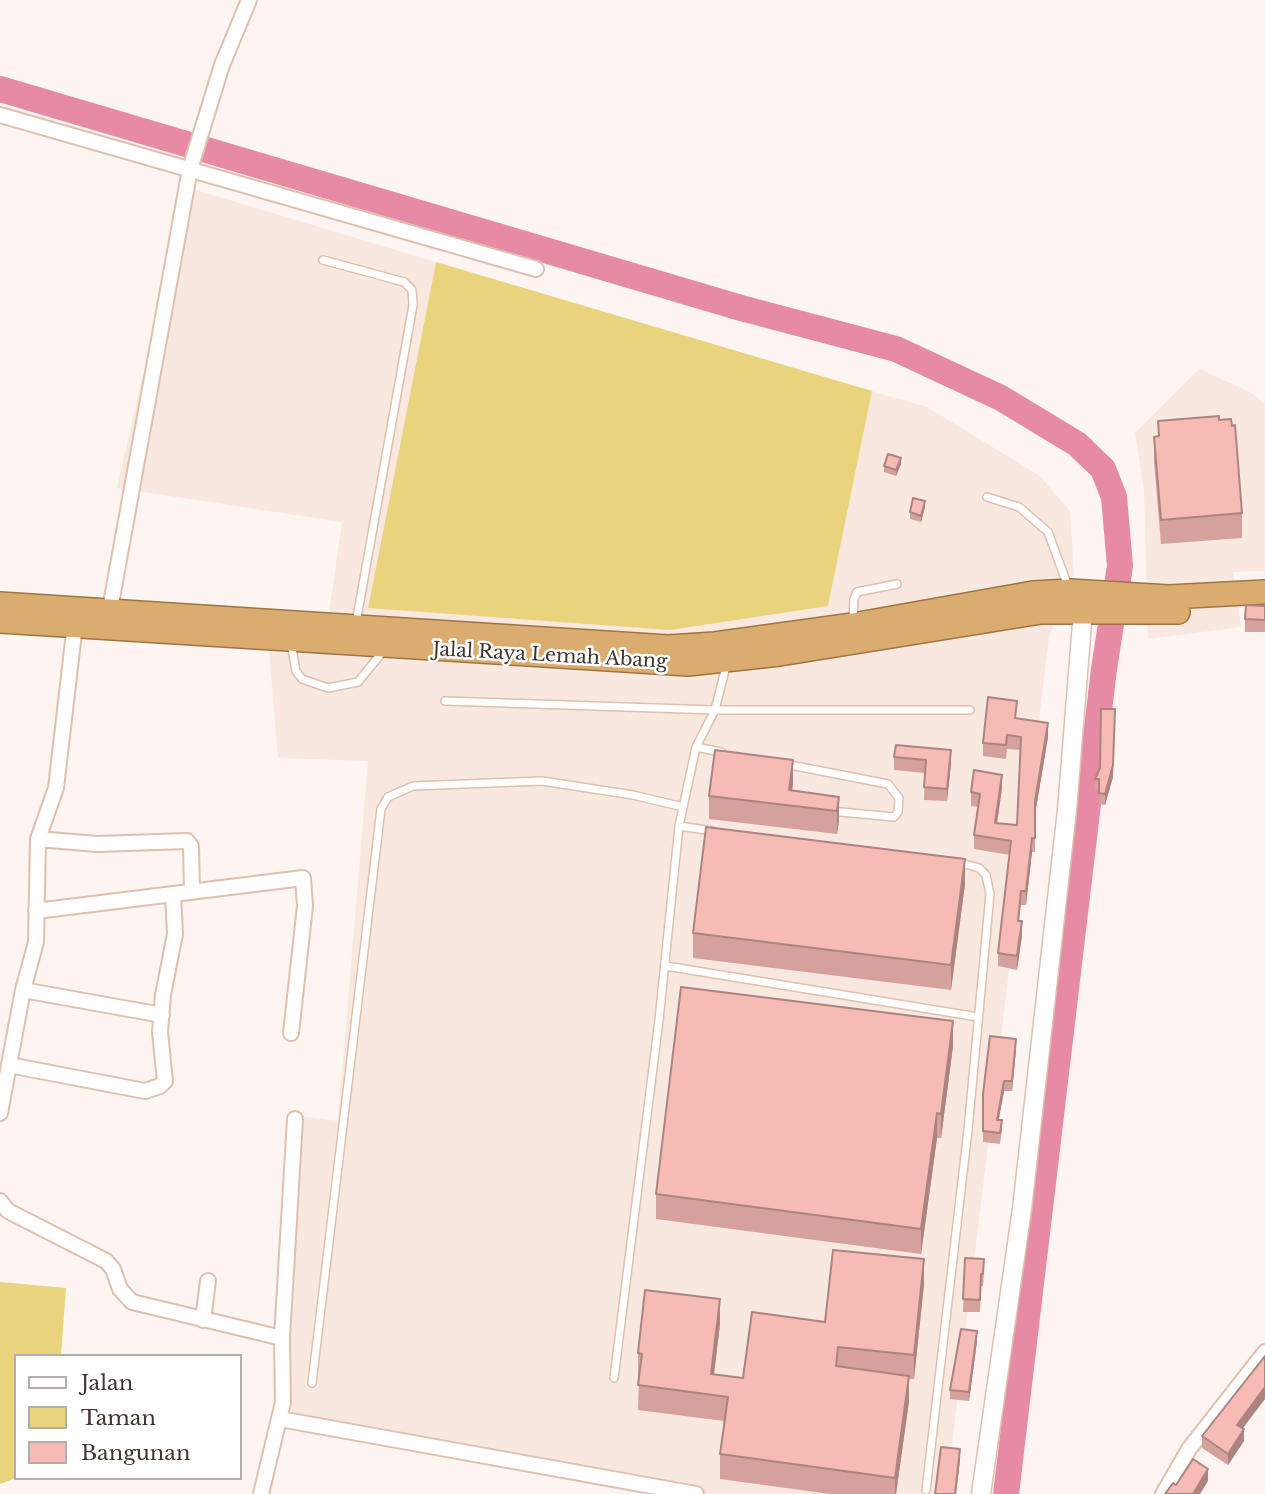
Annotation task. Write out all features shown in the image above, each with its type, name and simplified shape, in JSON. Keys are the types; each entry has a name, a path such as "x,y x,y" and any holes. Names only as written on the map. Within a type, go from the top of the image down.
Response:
{"highway":[{"name":"Jalal Raya Lemah Abang","path":"0,604 110,608 668,647 722,643 853,625 992,599 1070,591 1092,605"},
{"path":"1128,604 1265,592"},
{"name":"Jalal Raya Lemah Abang","path":"0,621 633,662 727,661 1092,605"},
{"path":"1092,605 1265,608"}],"street":[{"path":"110,608 194,156 222,65 249,0"},
{"path":"0,115 194,156 536,270"},
{"path":"981,1494 1022,1209 1092,605"},
{"path":"0,1113 23,990 36,942 38,839 56,788 75,624"},
{"path":"38,839 97,844 187,841 191,846 192,892"},
{"path":"36,911 305,879 305,906 291,1033"},
{"path":"9,1065 145,1091 154,1090 165,1081 162,1015 174,934 173,895"},
{"path":"23,990 162,1015"},
{"path":"261,1494 280,1419 285,1385 282,1338 295,1119"},
{"path":"0,1202 8,1211 106,1261 113,1269 120,1289 132,1302 282,1338"},
{"path":"203,1320 208,1281"},
{"path":"1163,1494 1189,1449 1265,1352"},
{"path":"280,1419 696,1494"}],"lane":[{"path":"323,260 404,282 412,290 413,305 355,626"},
{"path":"987,497 1019,508 1048,532 1070,591"},
{"path":"853,625 854,599 857,592 897,584"},
{"path":"290,639 296,671 302,679 328,688 358,682 386,646"},
{"path":"614,1378 666,966 679,826 696,747 715,710 727,661"},
{"path":"445,701 715,710 970,710"},
{"path":"696,747 737,755"},
{"path":"779,762 888,784 899,798 898,812 894,817 819,809"},
{"path":"313,1383 381,809 388,797 398,790 437,784 542,781 633,795 682,807"},
{"path":"679,826 720,832"},
{"path":"926,1490 990,894 986,875 979,868 953,861"},
{"path":"666,966 978,1017"}],"shaded area":[{"path":"186,187 436,262 368,607 828,606 872,391 927,407 1040,476 1070,511 1074,573 1049,637 946,1494 689,1494 315,1435 291,1419 290,1264 299,1116 338,1121 368,761 278,758 268,638 325,641 342,522 117,488"},
{"path":"1199,369 1250,392 1265,404 1265,571 1233,572 1241,627 1148,639 1144,492 1135,433"}],"green space":[{"path":"436,262 872,391 828,606 670,630 368,608"},
{"path":"0,1282 66,1288 61,1354 14,1354 14,1479 0,1484"}],"building":[{"path":"1219,416 1219,420 1231,419 1232,426 1235,425 1242,513 1161,520 1154,437 1159,436 1158,421"},
{"path":"888,454 901,458 896,470 884,466"},
{"path":"913,498 925,501 921,516 910,512"},
{"path":"1246,605 1265,606 1265,620 1245,619"},
{"path":"988,697 1017,701 1015,718 1048,723 1035,801 1035,838 1032,838 1026,891 1021,891 1018,921 1022,921 1017,956 998,953 1011,841 974,835 980,794 971,792 974,770 1002,775 995,823 1017,825 1021,737 1007,735 1006,745 983,743"},
{"path":"1101,709 1115,709 1113,765 1105,794 1099,793 1099,779 1095,779 1100,768"},
{"path":"896,745 951,750 947,789 924,787 926,760 894,757"},
{"path":"715,750 793,760 789,790 839,797 837,811 709,796"},
{"path":"706,827 965,859 951,965 693,933"},
{"path":"681,987 953,1021 941,1114 937,1113 921,1229 656,1194"},
{"path":"990,1036 1016,1039 1012,1081 1004,1081 997,1120 1002,1120 1000,1133 983,1131 983,1094"},
{"path":"833,1250 924,1259 914,1355 838,1347 836,1366 909,1376 895,1478 720,1454 728,1397 638,1385 642,1354 638,1353 645,1290 720,1299 711,1374 743,1378 752,1312 825,1322"},
{"path":"965,1258 984,1259 980,1300 963,1299"},
{"path":"961,1329 977,1331 969,1392 950,1390"},
{"path":"1265,1356 1265,1387 1237,1425 1244,1429 1228,1454 1202,1436"},
{"path":"941,1447 960,1449 955,1494 935,1494"},
{"path":"1193,1459 1208,1469 1193,1494 1165,1494 1173,1483 1176,1485"}],"waterway":[{"path":"0,89 741,308 896,349 1001,398 1077,444 1103,469 1114,497 1120,566 1104,669 1006,1494"}]}
